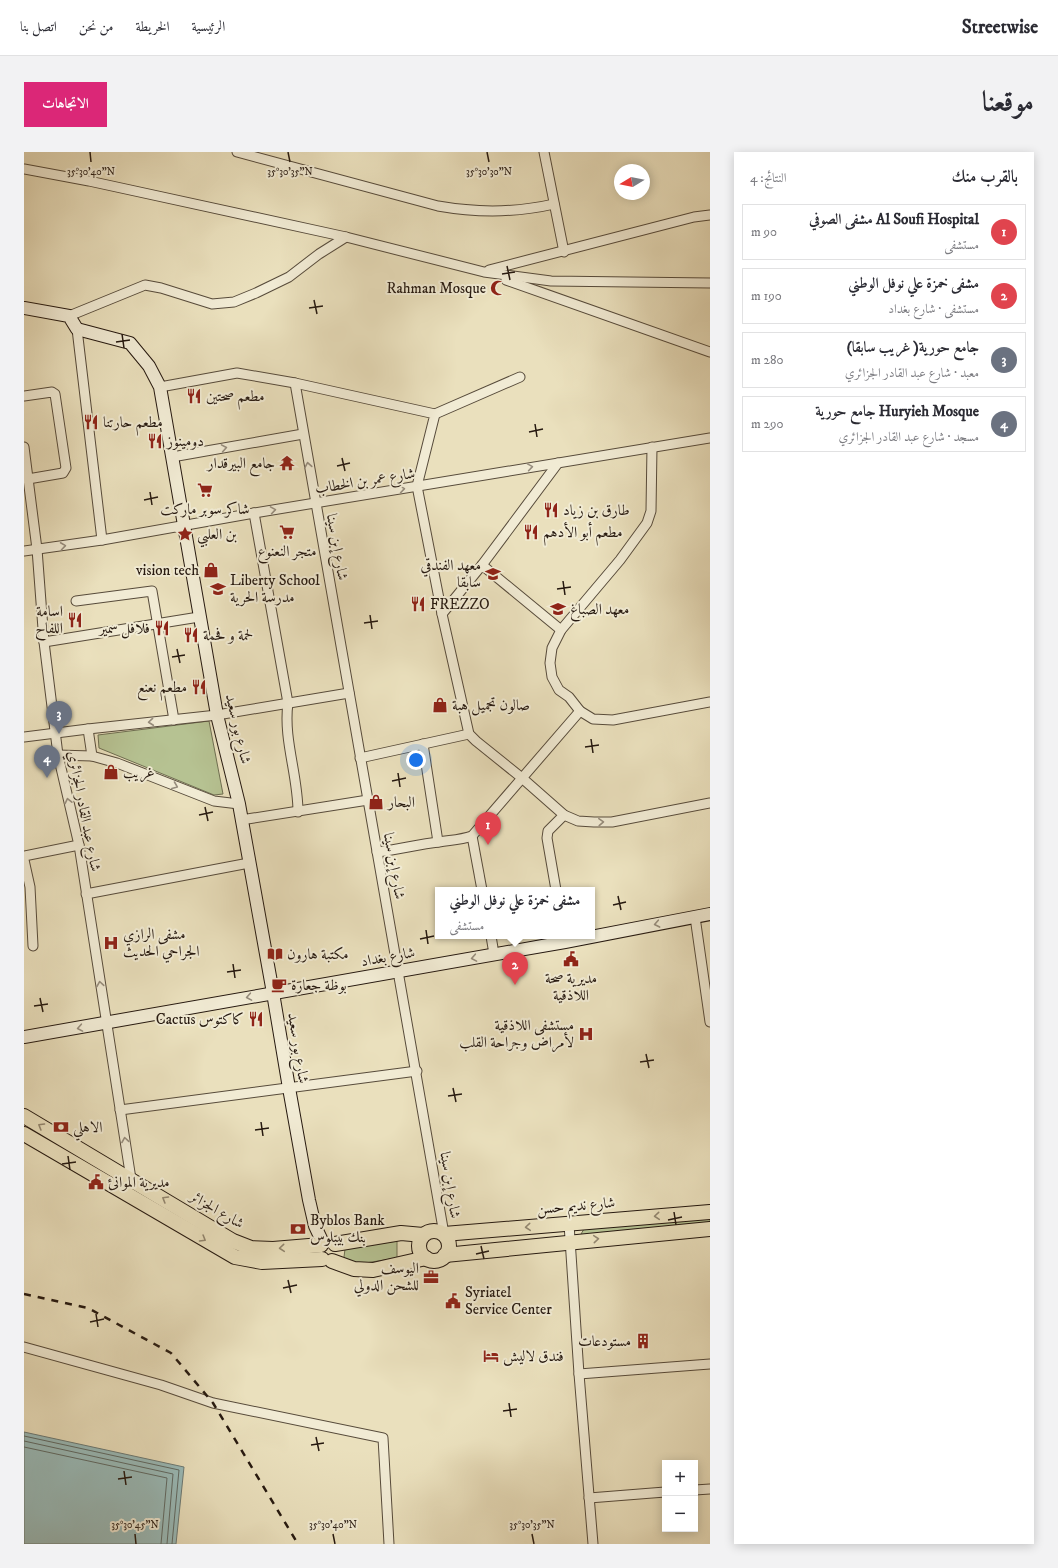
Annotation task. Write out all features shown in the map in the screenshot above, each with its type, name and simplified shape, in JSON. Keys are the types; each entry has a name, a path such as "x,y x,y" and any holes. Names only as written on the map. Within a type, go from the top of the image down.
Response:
{"main road":[{"path":"24,308 69,316 77,329"},
{"name":"شارع بور سعيد","path":"77,329 130,343 148,366 160,387 199,617 217,715 239,804 274,992 309,1200 315,1226 326,1244"},
{"name":"شارع بغداد","path":"595,934 710,914"},
{"name":"شارع بغداد","path":"24,1037 274,992 399,972 565,939"},
{"name":"شارع الجزائر","path":"24,1116 233,1241 251,1248 273,1249 326,1244"},
{"name":"شارع الجزائر","path":"24,1134 131,1195 227,1254 262,1262 327,1260"},
{"path":"131,1179 131,1195"},
{"name":"شارع نديم حسن","path":"444,1234 710,1212"},
{"path":"446,1255 449,1242 444,1234 436,1230 427,1232 420,1238 420,1252 426,1258 434,1261 446,1255 710,1228"},
{"path":"423,1235 401,1233 326,1244 318,1250 327,1260 354,1268 373,1270 426,1258"},
{"path":"227,1254 233,1241"}],"street":[{"path":"237,152 438,206 455,209 505,212 554,204"},
{"path":"544,152 564,252"},
{"path":"24,169 89,181 346,237 484,272 710,352"},
{"path":"484,272 710,215"},
{"path":"69,316 144,285 161,288 212,304 234,302 289,277 319,254 346,237"},
{"path":"484,272 551,281 710,283"},
{"path":"77,329 102,540"},
{"path":"160,387 237,373 294,383 435,414 520,377"},
{"name":"شارع إبن سينا","path":"294,383 348,693 417,1071 444,1234"},
{"path":"24,396 52,392 55,394 66,468 65,472 28,479"},
{"path":"435,414 417,486 442,614 469,734 564,815 578,821 612,822 710,803"},
{"path":"172,457 303,434"},
{"name":"شارع عمر بن الخطاب","path":"24,551 102,540 652,446 710,438"},
{"path":"652,446 651,511 647,523 620,560 560,630 552,648 550,663 552,678 559,690 569,697 580,711 593,719 604,720 710,702"},
{"name":"شارع عبد القادر الجزائري","path":"24,447 28,479 28,509 37,549 44,642 58,755 79,845 131,1179"},
{"path":"442,614 482,565 558,463"},
{"path":"254,513 288,703 287,712 290,752 298,800 298,812"},
{"path":"482,565 560,630"},
{"path":"76,601 151,591 174,720"},
{"path":"44,642 199,617"},
{"path":"24,737 88,728 217,715 348,693"},
{"path":"377,852 460,840 472,836 580,711"},
{"path":"88,728 92,756"},
{"path":"360,758 469,734"},
{"path":"423,744 438,842"},
{"path":"58,755 92,756 117,763 214,801 239,804"},
{"path":"241,820 368,800"},
{"path":"555,887 547,838 548,831 564,815"},
{"path":"472,836 481,887"},
{"path":"24,856 79,845"},
{"path":"24,860 30,887 33,946"},
{"path":"86,894 249,863"},
{"path":"695,917 710,1018"},
{"path":"492,939 494,954"},
{"path":"120,1110 417,1071"},
{"path":"569,1224 579,1374 593,1544"},
{"path":"24,1347 162,1386 213,1403 383,1438 390,1544"},
{"path":"579,1374 710,1364"},
{"path":"698,1490 710,1489"},
{"path":"589,1498 662,1492"}],"green space":[{"path":"209,721 223,794 214,795 99,748 98,735"},
{"path":"710,1218 710,1224 585,1235 581,1234 584,1229"},
{"path":"397,1241 397,1258 359,1264 345,1263 345,1249"}],"water":[{"path":"24,1432 184,1467 176,1544 24,1544"}],"railway":[{"path":"24,1294 88,1308 171,1353 213,1403 298,1544"}],"place":[{"name":"Rahman Mosque","path":"498,288"},
{"name":"مطعم صحتين","path":"194,396"},
{"name":"مطعم حارتنا","path":"91,422"},
{"name":"دومينوز","path":"155,441"},
{"name":"جامع البيرقدار","path":"287,463"},
{"name":"شاكر سوبر ماركت","path":"205,490"},
{"name":"طارق بن زياد","path":"551,510"},
{"name":"متجر النعنوع","path":"287,532"},
{"name":"مطعم أبو الأدهم","path":"531,532"},
{"name":"بن العلبي","path":"185,534"},
{"name":"vision tech","path":"211,570"},
{"name":"معهد الفندقي سابقا","path":"493,574"},
{"name":"Liberty School مدرسة الحرية","path":"218,589"},
{"name":"FREZZO","path":"418,604"},
{"name":"معهد الصباغ","path":"558,609"},
{"name":"اسامة اللفاح","path":"75,620"},
{"name":"فلافل سمير","path":"162,628"},
{"name":"لحمة و فحمة","path":"191,635"},
{"name":"مطعم نعنع","path":"199,687"},
{"name":"صالون تجميل هبة","path":"440,705"},
{"name":"جامع حورية( غريب سابقا)","path":"59,734"},
{"name":"غريب","path":"111,772"},
{"name":"Huryieh Mosque جامع حورية","path":"47,778"},
{"name":"البحار","path":"376,802"},
{"name":"Al Soufi Hospital مشفى الصوفي","path":"488,845"},
{"name":"مشفى الرازي الجراحي الحديث","path":"111,943"},
{"name":"مكتبة هارون","path":"275,954"},
{"name":"مديرية صحة اللاذقية","path":"571,959"},
{"name":"بوظة جعارة","path":"279,985"},
{"name":"مشفى خمزة علي نوفل الوطني","path":"515,985"},
{"name":"Cactus كاكتوس","path":"256,1019"},
{"name":"مستشفى اللاذقية لأمراض وجراحة القلب","path":"586,1034"},
{"name":"الاهلي","path":"61,1127"},
{"name":"مديرية الموانئ","path":"96,1182"},
{"name":"Byblos Bank بنك بيبلوس","path":"298,1229"},
{"name":"اليوسف للشحن الدولي","path":"431,1277"},
{"name":"Syriatel Service Center","path":"453,1301"},
{"name":"مستودعات","path":"643,1341"},
{"name":"فندق لاليش","path":"491,1356"}]}
